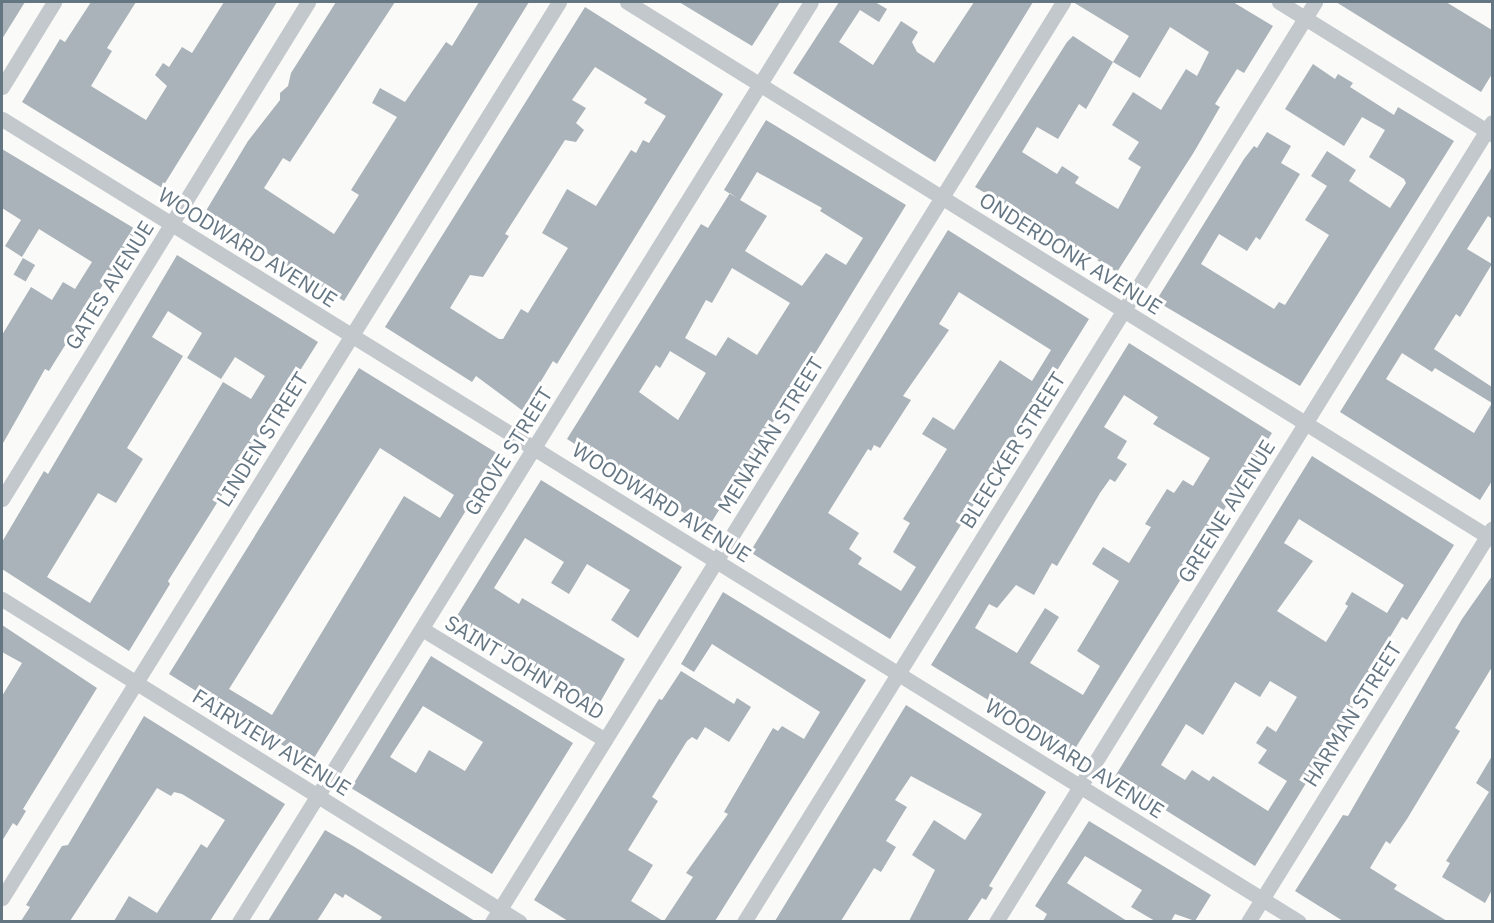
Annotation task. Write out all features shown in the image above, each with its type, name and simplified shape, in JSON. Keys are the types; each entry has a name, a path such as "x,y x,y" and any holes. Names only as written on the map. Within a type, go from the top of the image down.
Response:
{"street":[{"path":"2,87 54,2"},
{"name":"GATES AVENUE","path":"2,499 308,2"},
{"name":"LINDEN STREET","path":"2,898 558,2"},
{"name":"ONDERDONK AVENUE","path":"627,2 1306,423 1491,534"},
{"name":"GROVE STREET","path":"239,921 423,629 811,2"},
{"name":"MENAHAN STREET","path":"496,915 1063,2"},
{"path":"1279,2 1491,129"},
{"name":"BLEECKER STREET","path":"744,921 1316,2"},
{"name":"WOODWARD AVENUE","path":"2,119 1299,921"},
{"name":"GREENE AVENUE","path":"996,921 1491,129"},
{"name":"HARMAN STREET","path":"1248,921 1491,534"},
{"name":"FAIRVIEW AVENUE","path":"2,599 318,795 496,915 520,921"},
{"name":"SAINT JOHN ROAD","path":"423,629 605,740"}],"building":[{"path":"2,2 25,2 2,39"},
{"path":"91,2 136,2 107,48 112,51 91,86 146,120 167,86 155,75 163,63 169,67 182,47 192,53 224,2 277,2 162,188 22,102 60,39 65,42"},
{"path":"336,2 395,2 290,162 283,158 264,188 334,234 359,195 351,190 397,117 372,103 380,88 405,102 446,42 452,46 479,2 529,2 344,301 204,214 248,141 280,100 280,93 288,86 291,73"},
{"path":"679,2 780,2 752,46"},
{"path":"839,2 875,2 887,9 879,22 860,10 839,42 873,65 901,21 918,32 912,42 917,52 934,63 974,2 1033,2 935,162 793,73"},
{"path":"1073,2 1233,2 1273,26 1244,73 1237,69 1215,104 1220,107 1194,152 1117,272 975,187 1073,36 1113,62 1129,36","holes":["1170,27 1209,52 1197,76 1186,69 1161,110 1133,92 1112,125 1139,142 1128,159 1141,167 1118,209 1075,183 1079,177 1062,166 1057,174 1022,152 1037,127 1058,139 1079,104 1086,109 1113,62 1140,78"]},
{"path":"1336,2 1446,2 1492,30 1492,74 1481,92"},
{"path":"585,7 723,94 557,364 553,361 523,411 476,376 472,382 385,327","holes":["595,67 647,99 644,103 666,116 649,143 643,140 636,153 631,150 596,206 567,189 542,233 568,248 528,313 521,309 503,339 499,339 450,308 470,275 483,277 509,236 505,234 565,140 576,142 584,130 576,123 586,108 572,100"]},
{"path":"1313,64 1335,79 1338,74 1353,83 1350,87 1394,115 1398,107 1454,141 1300,386 1156,301 1244,159 1254,146 1257,148 1267,132 1291,146 1281,163 1300,174 1260,240 1256,237 1247,251 1219,234 1201,264 1274,309 1279,302 1285,305 1329,235 1305,220 1327,186 1311,176 1327,151 1356,170 1349,181 1390,208 1406,183 1404,179 1369,157 1385,130 1362,117 1344,146 1285,109"},
{"path":"766,120 906,205 708,528 567,439 701,224 708,228 730,193 724,190","holes":["757,172 822,208 820,211 863,238 846,265 826,253 802,286 745,251 767,216 740,200","732,268 790,303 757,355 728,337 716,356 685,338 706,300 712,303","670,351 706,373 678,420 639,392 656,365 660,368"]},
{"path":"2,149 137,230 49,371 45,369 2,445 2,335 31,287 52,300 63,282 75,289 92,262 39,229 22,257 5,246 21,220 2,208"},
{"path":"1492,167 1492,219 1488,216 1467,249 1492,264 1460,317 1456,314 1434,349 1492,387 1492,403 1492,481 1480,500 1340,412","holes":["1402,353 1432,372 1435,368 1492,403 1474,433 1386,379"]},
{"path":"948,230 1089,319 890,639 750,552","holes":["959,292 1051,350 1032,381 1000,360 954,430 933,417 922,434 947,449 903,519 910,523 893,552 916,567 901,591 858,564 862,558 849,549 859,533 828,513 868,449 871,451 874,445 880,448 911,400 903,396 949,330 939,324"]},
{"path":"177,255 318,342 168,581 170,584 129,651 2,569 2,542 44,471 48,474","holes":["168,311 202,333 187,358 221,379 235,357 265,376 251,399 223,382 90,603 47,577 98,493 116,503 143,459 127,448 183,356 152,337"]},
{"path":"23,258 35,265 26,281 14,274"},
{"path":"1129,343 1272,433 1073,752 931,665","holes":["1124,395 1158,417 1153,424 1210,458 1193,486 1183,480 1174,493 1167,489 1145,524 1151,527 1129,563 1103,547 1092,564 1119,581 1077,651 1100,666 1083,695 1030,663 1059,617 1045,608 1017,653 975,628 989,604 997,608 1016,585 1034,595 1052,563 1057,566 1100,493 1110,479 1115,482 1127,464 1117,458 1127,441 1104,427"]},
{"path":"359,368 500,455 311,763 169,674","holes":["380,448 454,495 440,518 404,496 272,715 229,689"]},
{"path":"1312,456 1454,545 1407,620 1402,617 1349,705 1353,707 1255,866 1114,778","holes":["1299,519 1404,585 1387,613 1352,592 1345,604 1348,606 1326,642 1277,611 1313,561 1284,543","1270,681 1297,697 1276,732 1267,726 1256,743 1267,750 1258,763 1287,781 1268,811 1213,776 1209,781 1192,770 1185,780 1161,765 1186,724 1203,735 1235,682 1260,697"]},
{"path":"541,480 682,567 638,638 611,620 630,590 587,564 569,594 551,583 564,562 525,538 494,588 519,604 522,598 625,659 595,711 576,699 579,695 455,619"},
{"path":"1492,576 1492,667 1455,728 1460,731 1407,819 1390,844 1386,841 1370,868 1397,885 1394,889 1447,921 1343,921 1295,891 1343,815 1348,816 1462,619"},
{"path":"723,592 866,680 715,921 664,921 693,877 686,873 728,814 724,812 773,728 778,731 782,726 804,739 820,712 712,644 694,672 681,664"},
{"path":"2,625 97,688 23,809 26,811 17,826 13,823 2,841 2,696 22,663 2,652"},
{"path":"431,656 573,743 492,874 351,788","holes":["423,706 483,742 465,771 429,750 416,773 390,757"]},
{"path":"681,671 734,704 737,698 751,707 729,742 705,727 697,740 692,737 687,741 652,797 658,801 628,850 653,865 631,901 663,921 568,921 534,900 659,699 662,700"},
{"path":"906,705 1046,792 989,886 993,888 986,900 982,898 967,921 909,921 935,870 912,855 934,820 965,840 982,814 911,776 895,800 907,807 886,841 896,847 881,872 874,868 841,921 775,921"},
{"path":"144,716 285,804 210,921 114,921 129,896 157,913 201,844 207,848 225,820 182,794 174,792 171,796 157,788 70,921 21,921 30,907 26,905 62,846 68,845"},
{"path":"1492,756 1492,890 1485,903 1442,877 1450,863 1446,861 1489,792 1476,783"},
{"path":"1089,821 1211,895 1195,921 1175,914 1171,921 1155,921 1131,907 1142,890 1085,856 1067,883 1127,921 1043,921 1047,914 1035,906"},
{"path":"325,830 475,921 379,921 382,917 345,894 343,898 335,893 317,921 268,921"}]}
